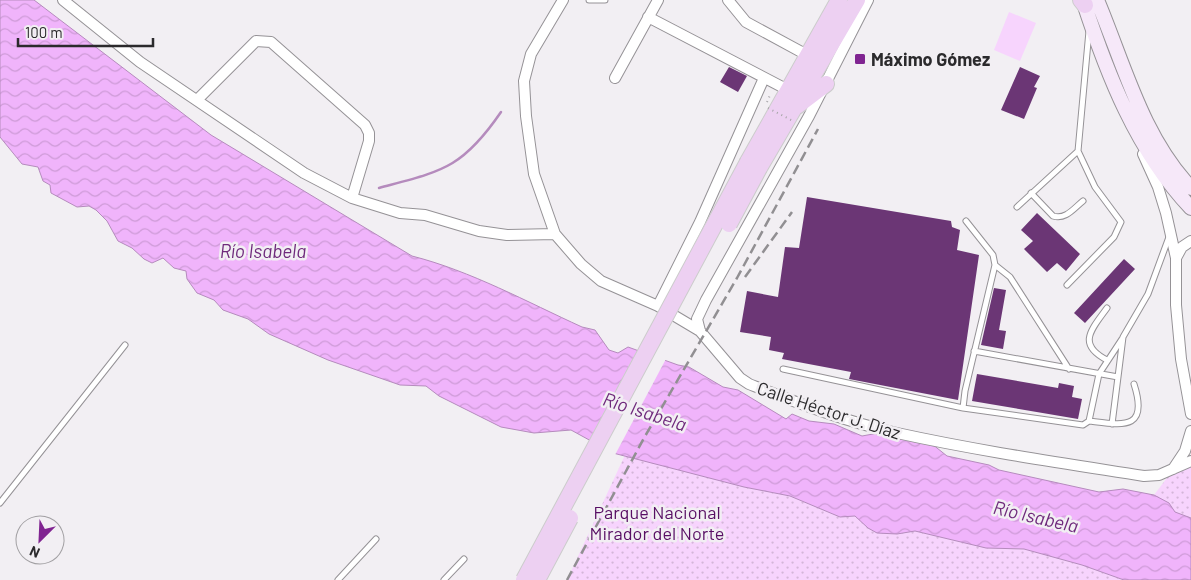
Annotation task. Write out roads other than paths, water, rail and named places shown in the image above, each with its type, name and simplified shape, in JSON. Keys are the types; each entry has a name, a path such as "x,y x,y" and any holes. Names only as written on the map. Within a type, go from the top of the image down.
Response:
{"main road":[{"path":"537,580 754,165 788,90 839,0"},
{"path":"524,580 754,165 791,117 857,0"},
{"path":"1089,5 1126,112 1162,175 1191,208"},
{"path":"1089,5 1167,159 1191,188"},
{"path":"791,117 826,84"}],"street":[{"path":"62,0 140,62 198,99 304,173 352,198 400,213 425,215 479,231 508,236 555,234"},
{"name":"Calle Héctor J. Díaz","path":"563,0 531,54 524,81 526,116 534,174 555,234 581,264 601,281 658,306 700,331 740,378 749,384 821,411 896,433 1003,454 1144,476 1172,470 1191,461"},
{"path":"614,78 658,0"},
{"path":"728,0 746,22 808,55"},
{"path":"700,331 698,319 706,300 826,84 868,0"},
{"path":"648,17 788,90"},
{"path":"198,99 256,41 271,42 365,124 369,132 369,141 352,198"},
{"path":"658,306 700,222 764,78"},
{"path":"1126,112 1158,187 1176,258 1176,305 1180,359 1191,414"},
{"path":"1176,258 1182,247 1191,242"},
{"path":"1172,470 1185,451 1191,431"}],"lane":[{"path":"589,0 605,0"},
{"path":"1067,285 1114,237 1121,222 1095,187 1078,151 1089,5"},
{"path":"1017,207 1078,151"},
{"path":"1031,193 1053,216 1058,218 1065,216 1083,201"},
{"path":"963,408 974,351 995,265 993,255 966,221"},
{"path":"1089,421 1099,374 1148,294 1170,235"},
{"path":"995,265 1010,277 1069,369"},
{"path":"1107,308 1091,330 1089,338 1091,347 1096,354 1107,360"},
{"path":"1112,424 1123,337"},
{"path":"0,503 125,345"},
{"path":"974,351 1118,377"},
{"path":"783,369 963,408 1083,425 1089,421 1125,425 1134,420 1138,411 1138,397 1134,384"},
{"path":"338,580 376,539"},
{"path":"444,580 464,558"}],"water":[{"name":"Río Isabela","path":"0,0 34,0 211,135 412,256 477,278 582,327 595,330 609,350 618,353 628,347 678,365 689,367 723,387 738,390 786,419 792,414 809,421 834,424 862,436 884,432 932,444 947,456 989,465 999,470 1099,492 1123,489 1154,495 1169,503 1175,512 1191,518 1191,580 1124,580 1082,565 1024,549 986,548 915,531 897,534 877,533 868,528 855,516 840,517 790,496 744,487 613,453 571,430 534,433 501,427 439,396 426,386 400,385 328,360 269,334 248,319 223,310 214,300 197,293 187,279 186,271 174,268 163,258 152,263 144,259 132,248 118,241 107,221 96,210 89,206 77,207 51,193 50,185 43,181 38,167 22,164 0,137"}],"waterway":[{"path":"379,188 435,172 462,157 474,146 501,112"}],"railway":[{"path":"567,580 644,438 737,278 818,129"},
{"path":"745,277 792,212"}],"place":[{"name":"Máximo Gómez","path":"860,59"}],"park label":[{"name":"Parque Nacional Mirador del Norte","path":"657,522"}]}
